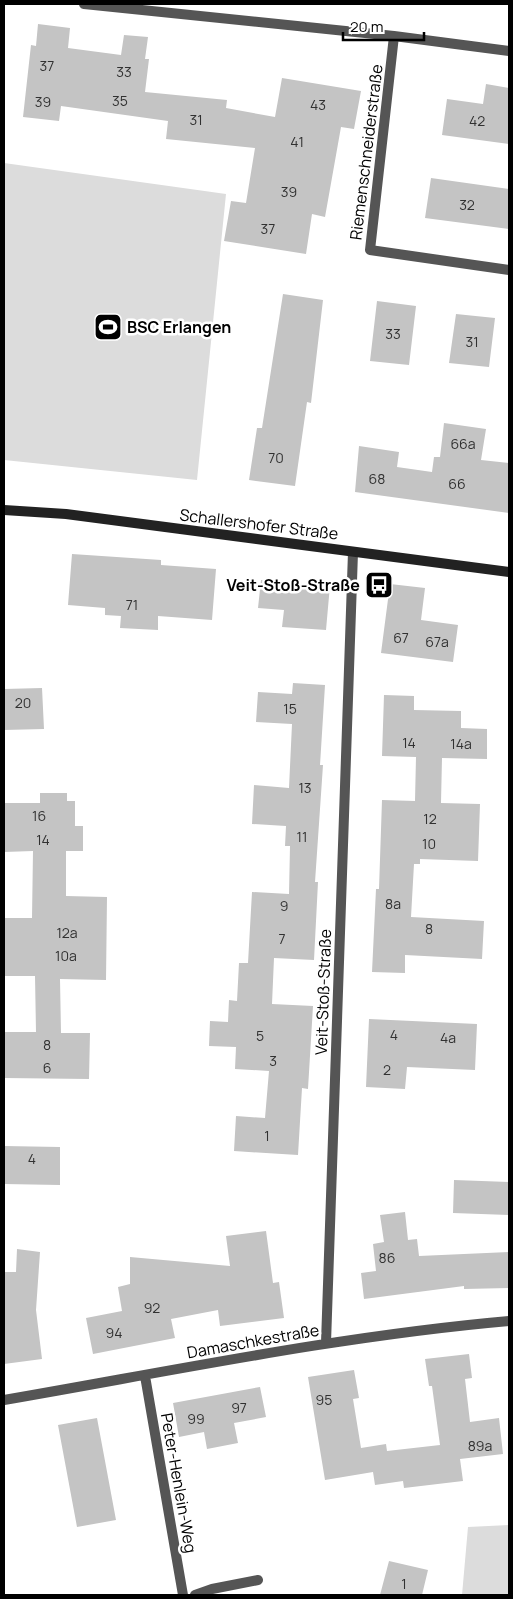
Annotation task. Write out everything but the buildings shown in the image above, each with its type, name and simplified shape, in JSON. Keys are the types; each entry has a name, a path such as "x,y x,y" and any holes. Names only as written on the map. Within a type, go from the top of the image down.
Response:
{"street":[{"path":"84,4 394,36 509,51"},
{"name":"Riemenschneiderstraße","path":"394,36 370,250 509,270"},
{"name":"Schallershofer Straße","path":"4,510 66,514 509,572"},
{"name":"Veit-Stoß-Straße","path":"326,1343 353,552"},
{"name":"Damaschkestraße","path":"4,1400 326,1343 437,1327 509,1321"},
{"name":"Peter-Henlein-Weg","path":"145,1376 183,1595"},
{"path":"195,1595 212,1589 258,1580"}],"shaded area":[{"name":"BSC Erlangen","path":"4,163 226,194 197,480 4,460"},
{"path":"509,1525 509,1595 462,1595 468,1527"}],"place":[{"name":"BSC Erlangen","path":"108,327"},
{"name":"Veit-Stoß-Straße","path":"379,585"}]}
